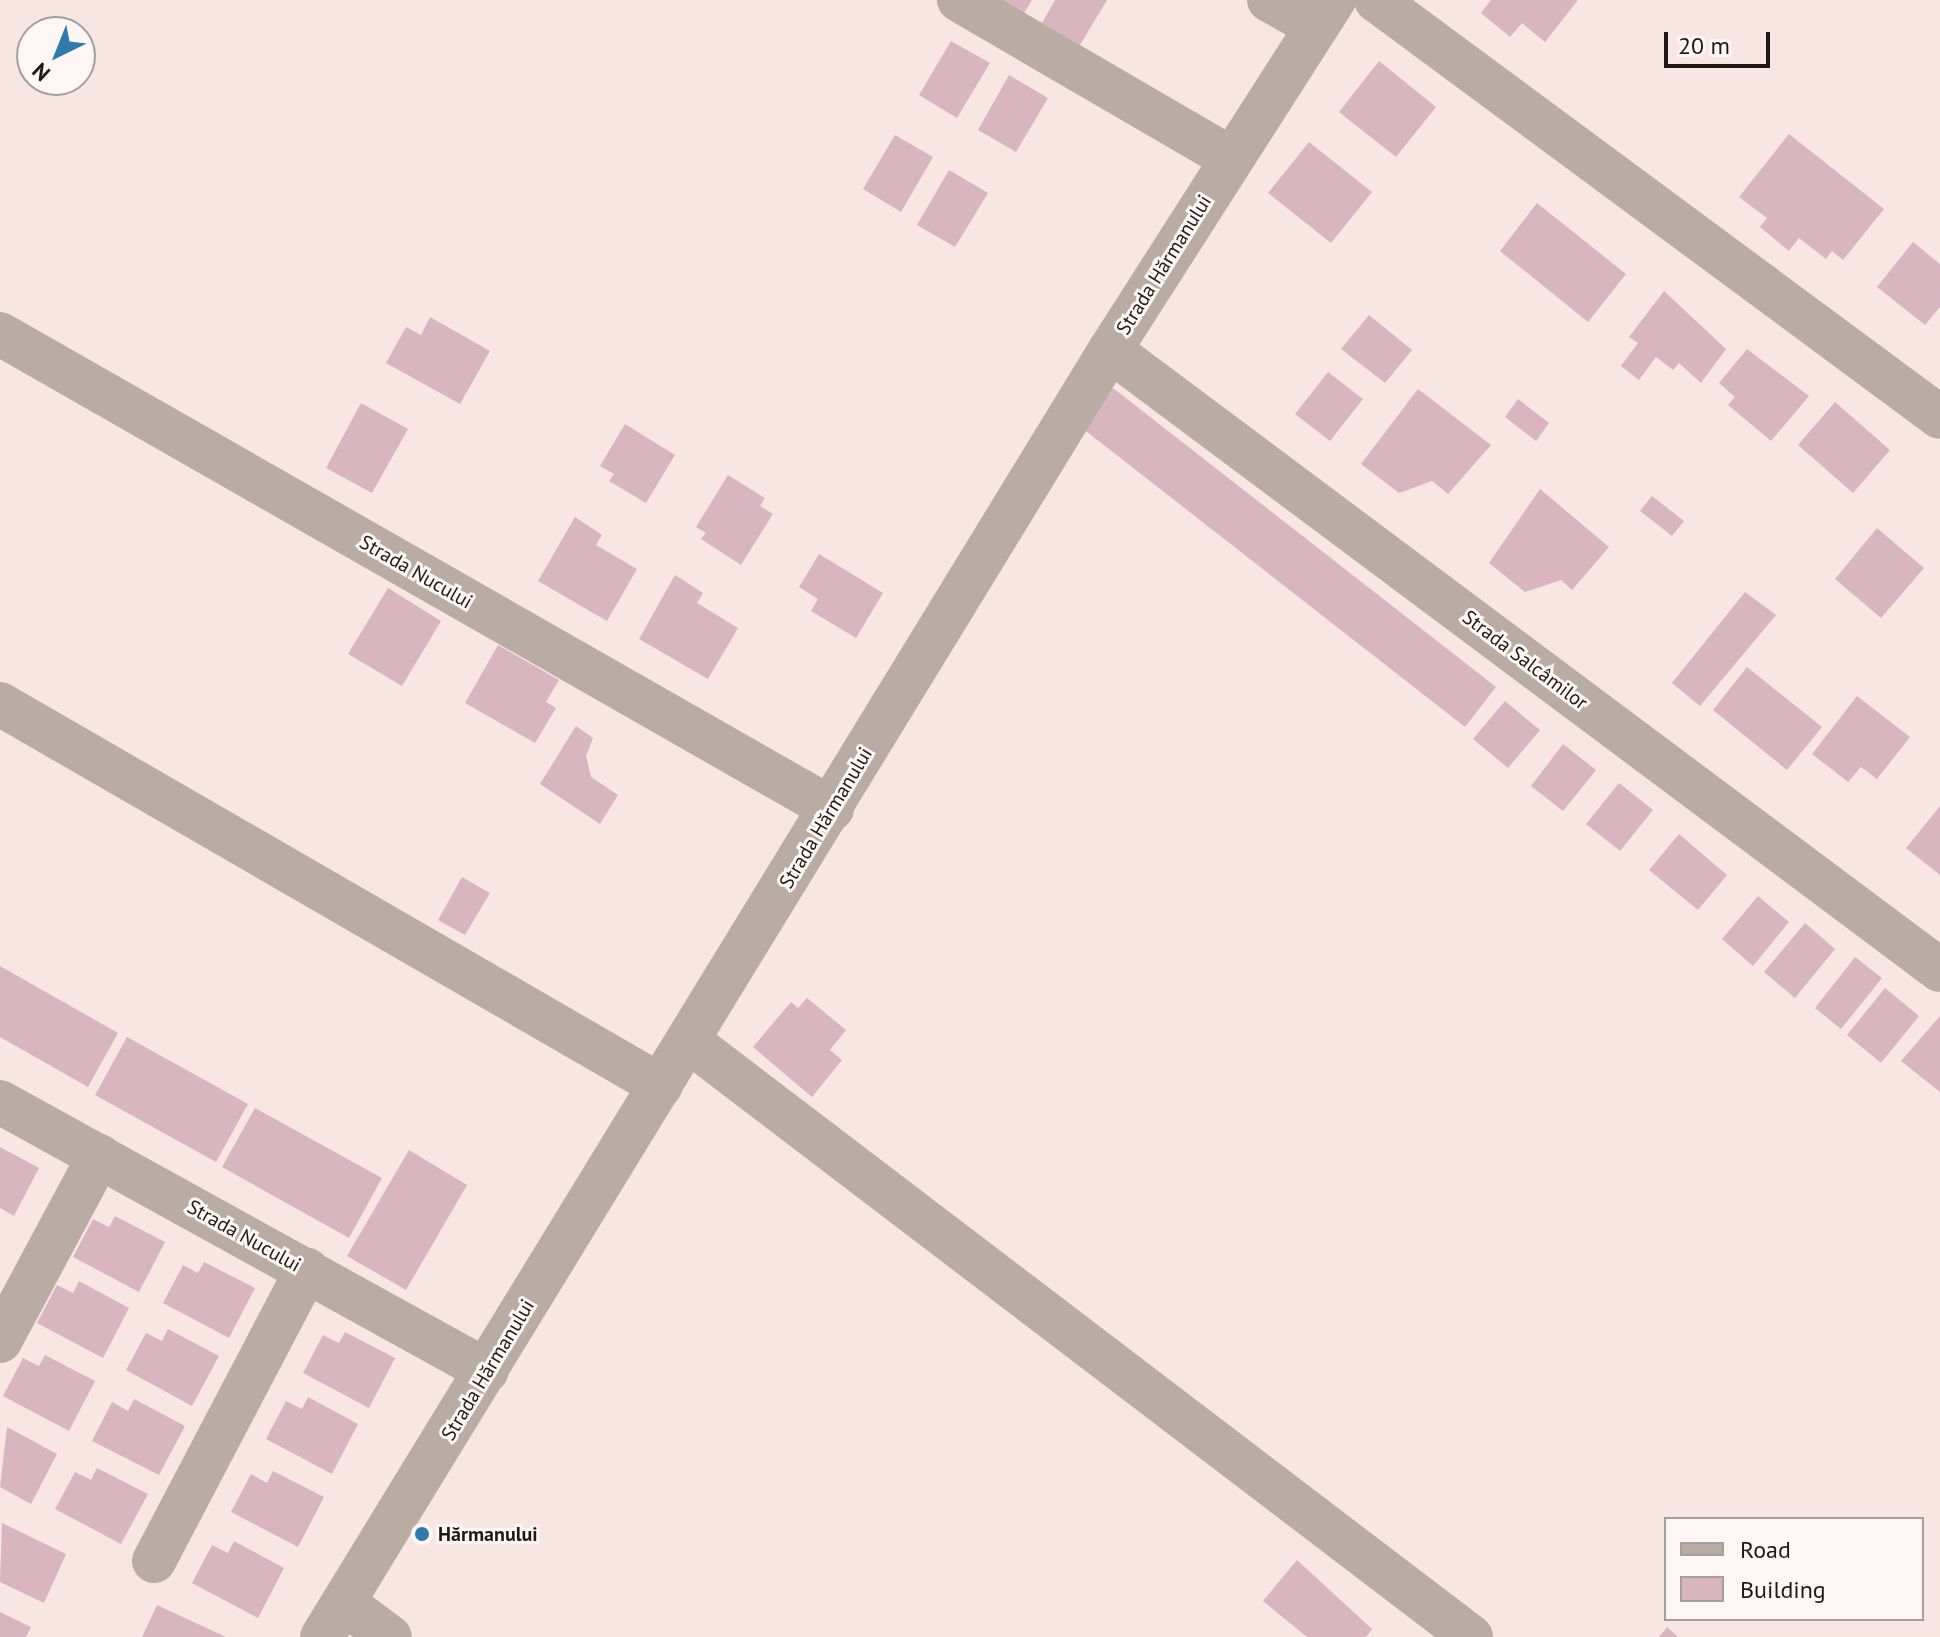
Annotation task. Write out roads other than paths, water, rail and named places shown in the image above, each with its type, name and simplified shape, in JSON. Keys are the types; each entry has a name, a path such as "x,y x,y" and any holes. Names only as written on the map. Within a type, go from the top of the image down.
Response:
{"street":[{"path":"959,0 1231,158"},
{"path":"1269,0 1325,13"},
{"path":"1376,0 1940,417"},
{"name":"Strada Hărmanului","path":"333,1620 690,1042 1110,350 1325,13"},
{"name":"Strada Nucului","path":"0,334 832,809"},
{"name":"Strada Salcâmilor","path":"1110,350 1940,970"},
{"path":"0,704 661,1086"},
{"path":"690,1042 1471,1637"},
{"name":"Strada Nucului","path":"0,1102 487,1371"},
{"path":"0,1341 99,1156"},
{"path":"154,1561 307,1270"},
{"path":"333,1620 390,1637"}],"place":[{"name":"Hărmanului","path":"422,1534"}]}
